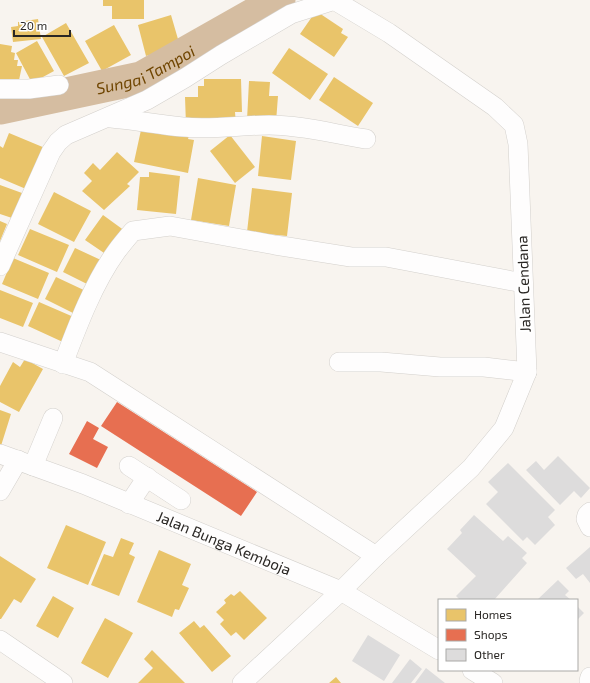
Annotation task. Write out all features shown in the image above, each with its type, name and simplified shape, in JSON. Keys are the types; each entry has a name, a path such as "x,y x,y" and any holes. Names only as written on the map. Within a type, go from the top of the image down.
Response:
{"street":[{"path":"0,266 51,152 58,142 66,135 147,100 291,14 335,0"},
{"name":"Jalan Cendana","path":"242,683 471,468 504,428 527,372 518,144 514,125 495,107 402,42 335,0"},
{"path":"0,89 29,89 59,86"},
{"path":"107,118 136,120 183,127 217,128 270,125 309,129 366,138"},
{"path":"63,364 80,319 99,282 115,252 133,230 170,226 351,257 386,257 523,283"},
{"path":"0,342 90,372 376,556"},
{"path":"339,362 380,362 527,372"},
{"path":"0,491 26,463 53,418"},
{"name":"Jalan Bunga Kemboja","path":"0,454 83,484 341,591 438,649"},
{"path":"129,466 181,500"},
{"path":"129,504 147,477"},
{"path":"590,512 586,519 590,527"},
{"path":"0,640 63,683"},
{"path":"474,671 495,682"}],"building: Homes":[{"path":"103,0 144,0 144,19 112,19 112,6 103,6"},
{"path":"316,11 343,29 341,33 348,37 334,57 300,34"},
{"path":"171,15 180,46 146,56 138,25"},
{"path":"38,19 41,39 13,42 11,27 18,26 18,22"},
{"path":"66,23 89,63 64,76 42,37"},
{"path":"114,25 131,55 102,71 85,41"},
{"path":"37,41 54,71 32,83 16,53"},
{"path":"0,44 12,46 11,52 15,53 14,60 18,60 17,66 22,66 18,85 0,81"},
{"path":"289,48 328,74 310,100 272,73"},
{"path":"334,77 373,103 358,126 319,100"},
{"path":"204,79 241,79 242,112 235,112 236,125 186,125 185,97 198,97 198,86 204,86"},
{"path":"249,81 270,82 269,96 278,96 276,122 247,120"},
{"path":"141,130 189,136 188,139 194,140 188,173 134,162"},
{"path":"9,133 45,148 26,189 0,178 0,146 3,148"},
{"path":"230,135 255,167 235,183 210,151"},
{"path":"262,136 296,141 291,180 258,176"},
{"path":"117,152 139,172 127,184 130,186 104,210 82,191 92,181 84,173 93,163 100,170"},
{"path":"149,172 180,176 176,214 137,210 140,177 149,177"},
{"path":"198,178 236,185 229,226 191,220"},
{"path":"0,185 22,193 12,218 0,214"},
{"path":"252,188 292,193 287,236 247,232"},
{"path":"54,192 91,211 74,242 38,224"},
{"path":"103,215 125,231 107,255 85,240"},
{"path":"0,221 7,224 0,241"},
{"path":"30,229 69,245 57,272 18,255"},
{"path":"75,248 103,261 91,286 63,272"},
{"path":"13,258 49,273 38,299 2,284"},
{"path":"56,277 88,292 77,315 45,299"},
{"path":"0,290 33,303 23,327 0,318"},
{"path":"39,302 76,318 65,343 28,326"},
{"path":"25,359 43,369 19,412 0,402 0,386 13,362 20,367"},
{"path":"0,410 11,414 0,449"},
{"path":"66,525 106,542 88,585 47,568"},
{"path":"121,538 134,543 129,554 135,557 119,596 91,585 104,554 113,557"},
{"path":"159,550 191,564 182,585 189,588 179,610 175,609 172,617 137,602"},
{"path":"0,556 36,579 21,603 14,599 1,619 0,619"},
{"path":"240,591 267,618 244,640 236,632 231,636 220,624 224,620 216,612 226,603 224,600 231,594 234,596"},
{"path":"53,596 74,608 58,638 36,626"},
{"path":"105,618 133,633 108,678 81,663"},
{"path":"194,621 200,628 204,625 231,656 212,672 179,633"},
{"path":"152,650 185,683 138,683 153,668 144,659"},
{"path":"336,677 341,683 329,683"}],"building: Shops":[{"path":"117,402 257,492 241,516 101,426"},
{"path":"87,421 99,428 93,439 108,447 97,468 69,454"}],"building: Other":[{"path":"558,456 590,488 581,498 574,491 560,505 526,470 536,461 544,470"},
{"path":"508,463 555,510 548,517 555,525 535,545 527,537 523,541 486,504 498,492 488,482"},
{"path":"474,515 503,541 508,536 527,553 522,558 527,563 495,599 459,599 456,596 476,576 447,549 462,533 460,530"},
{"path":"590,547 590,583 583,574 576,579 566,568"},
{"path":"558,580 569,591 565,595 570,599 538,599"},
{"path":"578,607 584,613 578,619"},
{"path":"368,635 400,655 384,681 352,661"},
{"path":"410,659 422,669 411,683 392,683"},
{"path":"426,668 445,683 415,683"}],"waterway":[{"name":"Sungai Tampoi","path":"0,108 141,78 279,0"}]}
